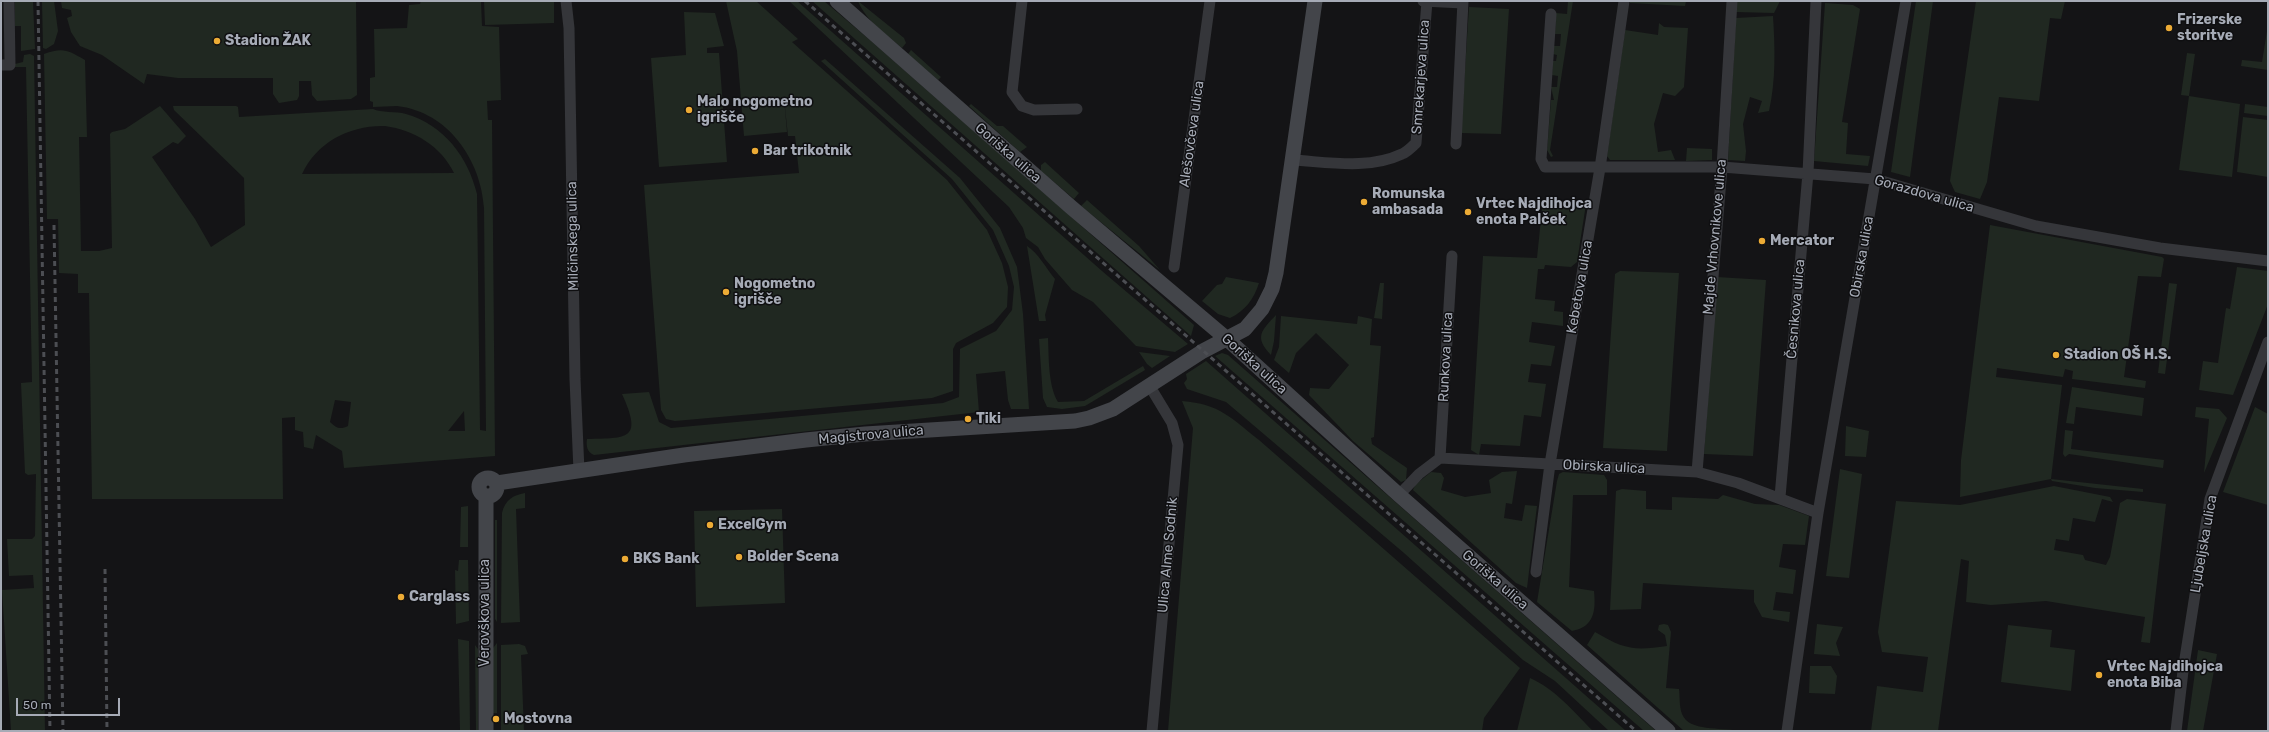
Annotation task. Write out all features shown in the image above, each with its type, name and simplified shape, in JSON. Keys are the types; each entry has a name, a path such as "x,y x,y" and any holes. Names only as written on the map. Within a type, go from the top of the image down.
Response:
{"street":[{"path":"5,65 9,1"},
{"name":"Milčinskega ulica","path":"566,1 569,28 575,379 579,470"},
{"name":"Goriška ulica","path":"836,1 1061,199 1227,340 1399,495 1668,731"},
{"path":"1022,1 1012,92 1022,106 1034,110 1077,109"},
{"name":"Alešovčeva ulica","path":"1174,267 1210,1"},
{"path":"1227,340 1247,328 1262,310 1272,289 1315,1"},
{"path":"1423,1 1463,2 1456,144"},
{"name":"Smrekarjeva ulica","path":"1292,160 1350,164 1384,160 1403,154 1416,143 1427,1"},
{"name":"Kebetova ulica","path":"1536,572 1550,464 1600,168 1624,1"},
{"name":"Majde Vrhovnikove ulica","path":"1697,472 1722,167 1732,1"},
{"name":"Česnikova ulica","path":"1780,497 1808,173 1816,1"},
{"name":"Obirska ulica","path":"1786,731 1818,513 1906,1"},
{"name":"Gorazdova ulica","path":"1551,14 1540,159 1543,165 1552,168 1722,167 1875,179 2036,226 2160,248 2268,261"},
{"name":"Runkova ulica","path":"1440,458 1452,256"},
{"name":"Magistrova ulica","path":"497,483 579,470 865,434 1075,421 1113,409 1203,351 1227,340"},
{"name":"Ljubeljska ulica","path":"2176,731 2183,671 2210,499 2268,342"},
{"name":"Ulica Alme Sodnik","path":"1150,385 1172,423 1178,445 1152,731"},
{"path":"1399,495 1419,474 1440,458"},
{"name":"Obirska ulica","path":"1440,458 1697,472 1738,482 1818,513"},
{"name":"Verovškova ulica","path":"486,731 486,496 480,489 482,480 490,478 497,483"}],"shaded area":[{"path":"15,1 33,1 35,49 21,51 21,26 15,26"},
{"path":"42,1 54,1 58,31 54,44 46,49 43,48"},
{"name":"Stadion ŽAK","path":"61,1 356,1 357,95 351,99 317,101 312,95 311,81 299,81 299,96 297,100 279,103 273,94 273,78 178,78 147,74 144,84 102,55 80,46 71,32 67,18 72,16 71,10 62,8"},
{"path":"421,1 481,1 482,26 499,27 501,100 487,101 488,120 492,120 495,456 344,468 342,451 316,435 313,449 304,447 303,432 295,430 295,417 282,418 283,499 92,499 89,293 78,293 78,274 59,273 58,219 47,219 44,54 61,50 70,52 85,60 87,137 79,137 81,251 99,251 112,248 110,134 112,132 125,129 160,106 186,136 178,144 173,142 152,157 195,219 211,247 245,225 244,178 174,110 173,106 236,106 238,107 239,117 373,109 406,114 420,119 443,134 461,155 473,180 477,194 480,430 486,431 484,208 482,190 469,157 459,142 447,129 432,118 416,110 397,106 373,107 373,102 370,101 370,78 375,77 374,29 407,28 409,5 420,4","holes":["372,126 385,126 406,131 426,141 442,155 454,173 302,174 316,153 336,138 347,132 359,129","335,400 351,402 348,426 338,428 330,422","464,411 465,431 448,431"]},
{"path":"484,1 554,1 554,23 485,25"},
{"path":"726,1 756,1 798,39 792,42 947,180 987,230 1002,263 1008,287 1007,307 993,323 956,343 953,349 953,391 932,398 675,421 666,419 661,410 644,185 799,173 795,136 788,136 784,98 787,132 744,136 737,51"},
{"path":"789,1 797,1 1102,271 1188,344 1175,352 1136,346 1093,302 1072,290 1045,259 1038,247 1026,238 1023,228 1009,207"},
{"path":"812,1 824,1 1194,325 1191,336"},
{"path":"858,1 904,38 906,43 902,48 871,21"},
{"path":"1568,1 1573,1 1550,150 1553,156 1551,157 1547,150 1551,100 1554,100 1551,87 1557,87 1558,76 1552,75 1553,61 1556,61 1557,55 1553,54 1554,46 1560,46 1561,34 1555,34 1556,13 1567,14"},
{"path":"1630,1 1686,1 1685,6 1630,3"},
{"path":"1737,1 1780,1 1774,13 1736,12"},
{"path":"1916,1 1933,1 1910,177 1891,172"},
{"path":"1976,1 2065,1 2061,19 2050,18 2039,101 1999,97 1987,182 1980,199 1955,192 1950,181"},
{"path":"1825,3 1853,5 1860,9 1842,122 1848,123 1846,154 1870,156 1868,166 1814,161"},
{"path":"1469,7 1509,9 1501,134 1461,133"},
{"name":"Malo nogometno igrišče","path":"684,12 715,13 724,46 707,48 707,53 719,53 727,162 659,167 651,58 686,55"},
{"path":"1773,16 1774,76 1769,111 1758,113 1762,101 1750,97 1743,124 1746,151 1745,161 1728,160 1736,18"},
{"path":"1659,23 1664,27 1688,28 1684,87 1675,96 1663,93 1654,124 1658,152 1671,150 1675,160 1610,160 1607,156 1625,30 1658,35"},
{"path":"2267,31 2268,70 2241,66 2242,60 2262,62"},
{"path":"911,50 941,77 938,80 908,54"},
{"path":"2187,53 2195,54 2189,96 2181,95"},
{"path":"30,54 34,56 45,731 11,731 2,590 34,588 33,575 9,576 7,539 32,539 35,536 36,474 28,475 25,473 21,383 32,382 26,67 15,67 15,64 23,62 24,55"},
{"path":"825,59 960,178 1000,228 1017,267 1023,314 1029,409 1011,409 1008,400 1005,371 976,374 979,412 594,455 592,454 588,448 587,439 613,438 622,436 628,433 631,428 631,420 622,394 649,392 659,422 671,428 943,403 959,397 960,349 996,331 1012,310 1014,287 1009,266 993,230 952,179 821,61"},
{"path":"2189,96 2240,104 2232,177 2179,170"},
{"path":"971,104 997,126 1003,126 1027,147 1020,152 969,106"},
{"path":"2245,104 2268,107 2268,116 2244,113"},
{"path":"2243,117 2268,120 2268,177 2237,172"},
{"path":"1687,148 1712,149 1712,160 1686,161"},
{"path":"1045,162 1079,193 1074,199 1041,171 1041,165"},
{"path":"1543,199 1586,204 1577,262 1571,267 1545,265 1544,269 1538,269 1535,299 1555,301 1554,311 1563,312 1563,326 1532,322 1529,342 1555,346 1551,366 1531,364 1528,382 1546,384 1541,417 1524,415 1520,446 1481,444 1479,455 1471,450 1483,256 1537,258"},
{"path":"1087,200 1139,246 1160,270 1081,206"},
{"path":"1990,225 2162,257 2164,259 2161,277 2138,276 2124,377 2146,381 2145,388 2072,379 2073,371 2065,369 2063,377 1997,368 1996,377 2062,385 2051,479 1960,497 1961,460"},
{"path":"1027,246 1038,257 1055,279 1045,315 1046,321 1039,321"},
{"path":"2237,267 2268,271 2268,304 2233,395 2199,390 2203,361 2218,363 2226,308 2230,309"},
{"path":"1620,271 1679,273 1667,451 1603,448 1615,274"},
{"path":"1226,277 1259,283 1248,304 1240,312 1230,318 1218,314 1202,301 1217,285 1222,284"},
{"path":"1717,277 1766,280 1753,456 1704,454"},
{"path":"1380,283 1384,283 1382,319 1374,318"},
{"path":"2169,283 2177,284 2165,374 2158,373"},
{"path":"1276,315 1274,341 1271,355 1262,343 1261,339 1266,325"},
{"path":"1281,316 1357,324 1358,316 1372,319 1370,345 1381,346 1374,437 1371,438 1372,444 1407,468 1406,480 1401,482 1353,441 1309,395 1310,388 1329,389 1349,365 1316,333 1296,353 1289,373 1274,360 1279,347"},
{"path":"1048,338 1052,388 1058,402 1084,401 1143,366 1145,370 1085,406 1062,409 1047,407 1043,398 1039,339"},
{"path":"1139,352 1170,356 1152,368 1147,364"},
{"path":"1222,353 1228,355 1656,731 1644,731 1215,356"},
{"path":"1206,361 1626,731 1609,731 1555,681 1523,660 1404,553 1226,402 1187,389 1184,383 1187,379 1186,374"},
{"path":"2072,387 2144,398 2142,416 2076,407 2074,424 2066,423"},
{"path":"1182,401 1206,405 1224,413 1259,440 1520,668 1484,718 1482,731 1168,731 1193,428"},
{"path":"2196,407 2219,409 2227,418 2204,473 2209,419 2195,417"},
{"path":"2255,407 2268,414 2268,505 2223,492"},
{"path":"1846,426 1869,431 1866,457 1845,456"},
{"path":"2065,430 2073,431 2071,449 2164,460 2163,468 2069,454 2065,457 2063,454"},
{"path":"1840,469 1862,474 1849,578 1826,576"},
{"path":"1517,471 1512,504 1506,503 1504,518 1522,521 1525,505 1537,506 1527,588 1516,583 1413,490 1415,485 1431,472 1441,473 1444,478 1441,490 1465,497 1491,493 1489,480 1502,472"},
{"path":"1563,472 1604,475 1607,480 1607,495 1573,495 1569,587 1594,591 1594,611 1589,622 1585,626 1572,631 1537,602 1557,481 1559,474"},
{"path":"2051,479 2143,489 2143,492 2095,488 2052,481"},
{"path":"2054,486 2110,497 2113,502 2102,499 2095,522 2073,518 2069,541 2056,539 2054,550 2083,555 2085,560 2106,565 2110,557 2120,503 2127,499 2166,504 2150,643 2141,642 2145,617 2046,601 1991,605 1966,602 1969,561 1961,559 1938,731 1871,731 1877,686 1923,692 1928,657 1882,652 1878,632 1896,501 1960,505"},
{"path":"1622,489 1646,491 1646,509 1672,510 1672,497 1718,499 1723,495 1755,504 1779,505 1809,516 1805,545 1783,544 1779,567 1796,570 1793,594 1776,592 1773,610 1790,612 1789,622 1762,617 1754,602 1754,590 1643,583 1641,609 1610,610 1616,491"},
{"path":"525,493 525,508 516,509 520,622 501,623 502,513 507,501 517,495"},
{"path":"468,506 468,547 460,547 461,507"},
{"name":"Bolder Scena","path":"782,509 785,603 696,607 694,511"},
{"path":"495,520 497,520 497,622 495,619"},
{"path":"459,560 468,560 469,621 456,624 455,570 458,571"},
{"path":"1817,624 1843,627 1836,643 1840,656 1814,654"},
{"path":"1659,625 1668,625 1671,632 1666,688 1679,689 1681,711 1686,720 1691,724 1706,728 1738,731 1684,731 1587,645 1595,632 1614,642 1629,647 1645,648 1667,646 1665,635 1658,630"},
{"path":"2008,625 2052,630 2050,647 2075,650 2071,691 2001,682"},
{"path":"458,639 469,641 470,731 460,731"},
{"path":"497,643 497,713 493,713 493,648"},
{"path":"519,644 525,646 528,654 521,655 524,731 501,731 501,645"},
{"path":"475,645 478,649 478,731 476,731"},
{"path":"2198,650 2217,654 2203,731 2187,731"},
{"path":"1810,666 1831,666 1837,676 1835,694 1809,693"},
{"path":"1530,678 1548,688 1593,731 1517,731"}],"railway":[{"path":"38,1 50,731"},
{"path":"805,1 1636,731"},
{"path":"54,225 63,731"},
{"path":"105,569 107,731"}],"place":[{"name":"Frizerske storitve","path":"2169,28"},
{"name":"Stadion ŽAK","path":"217,41"},
{"name":"Malo nogometno igrišče","path":"689,110"},
{"name":"Bar trikotnik","path":"755,151"},
{"name":"Romunska ambasada","path":"1364,202"},
{"name":"Vrtec Najdihojca enota Palček","path":"1468,212"},
{"name":"Mercator","path":"1762,241"},
{"name":"Nogometno igrišče","path":"726,292"},
{"name":"Stadion OŠ H.S.","path":"2056,355"},
{"name":"Tiki","path":"968,419"},
{"name":"ExcelGym","path":"710,525"},
{"name":"Bolder Scena","path":"739,557"},
{"name":"BKS Bank","path":"625,559"},
{"name":"Carglass","path":"401,597"},
{"name":"Vrtec Najdihojca enota Biba","path":"2099,675"},
{"name":"Mostovna","path":"496,719"}]}
